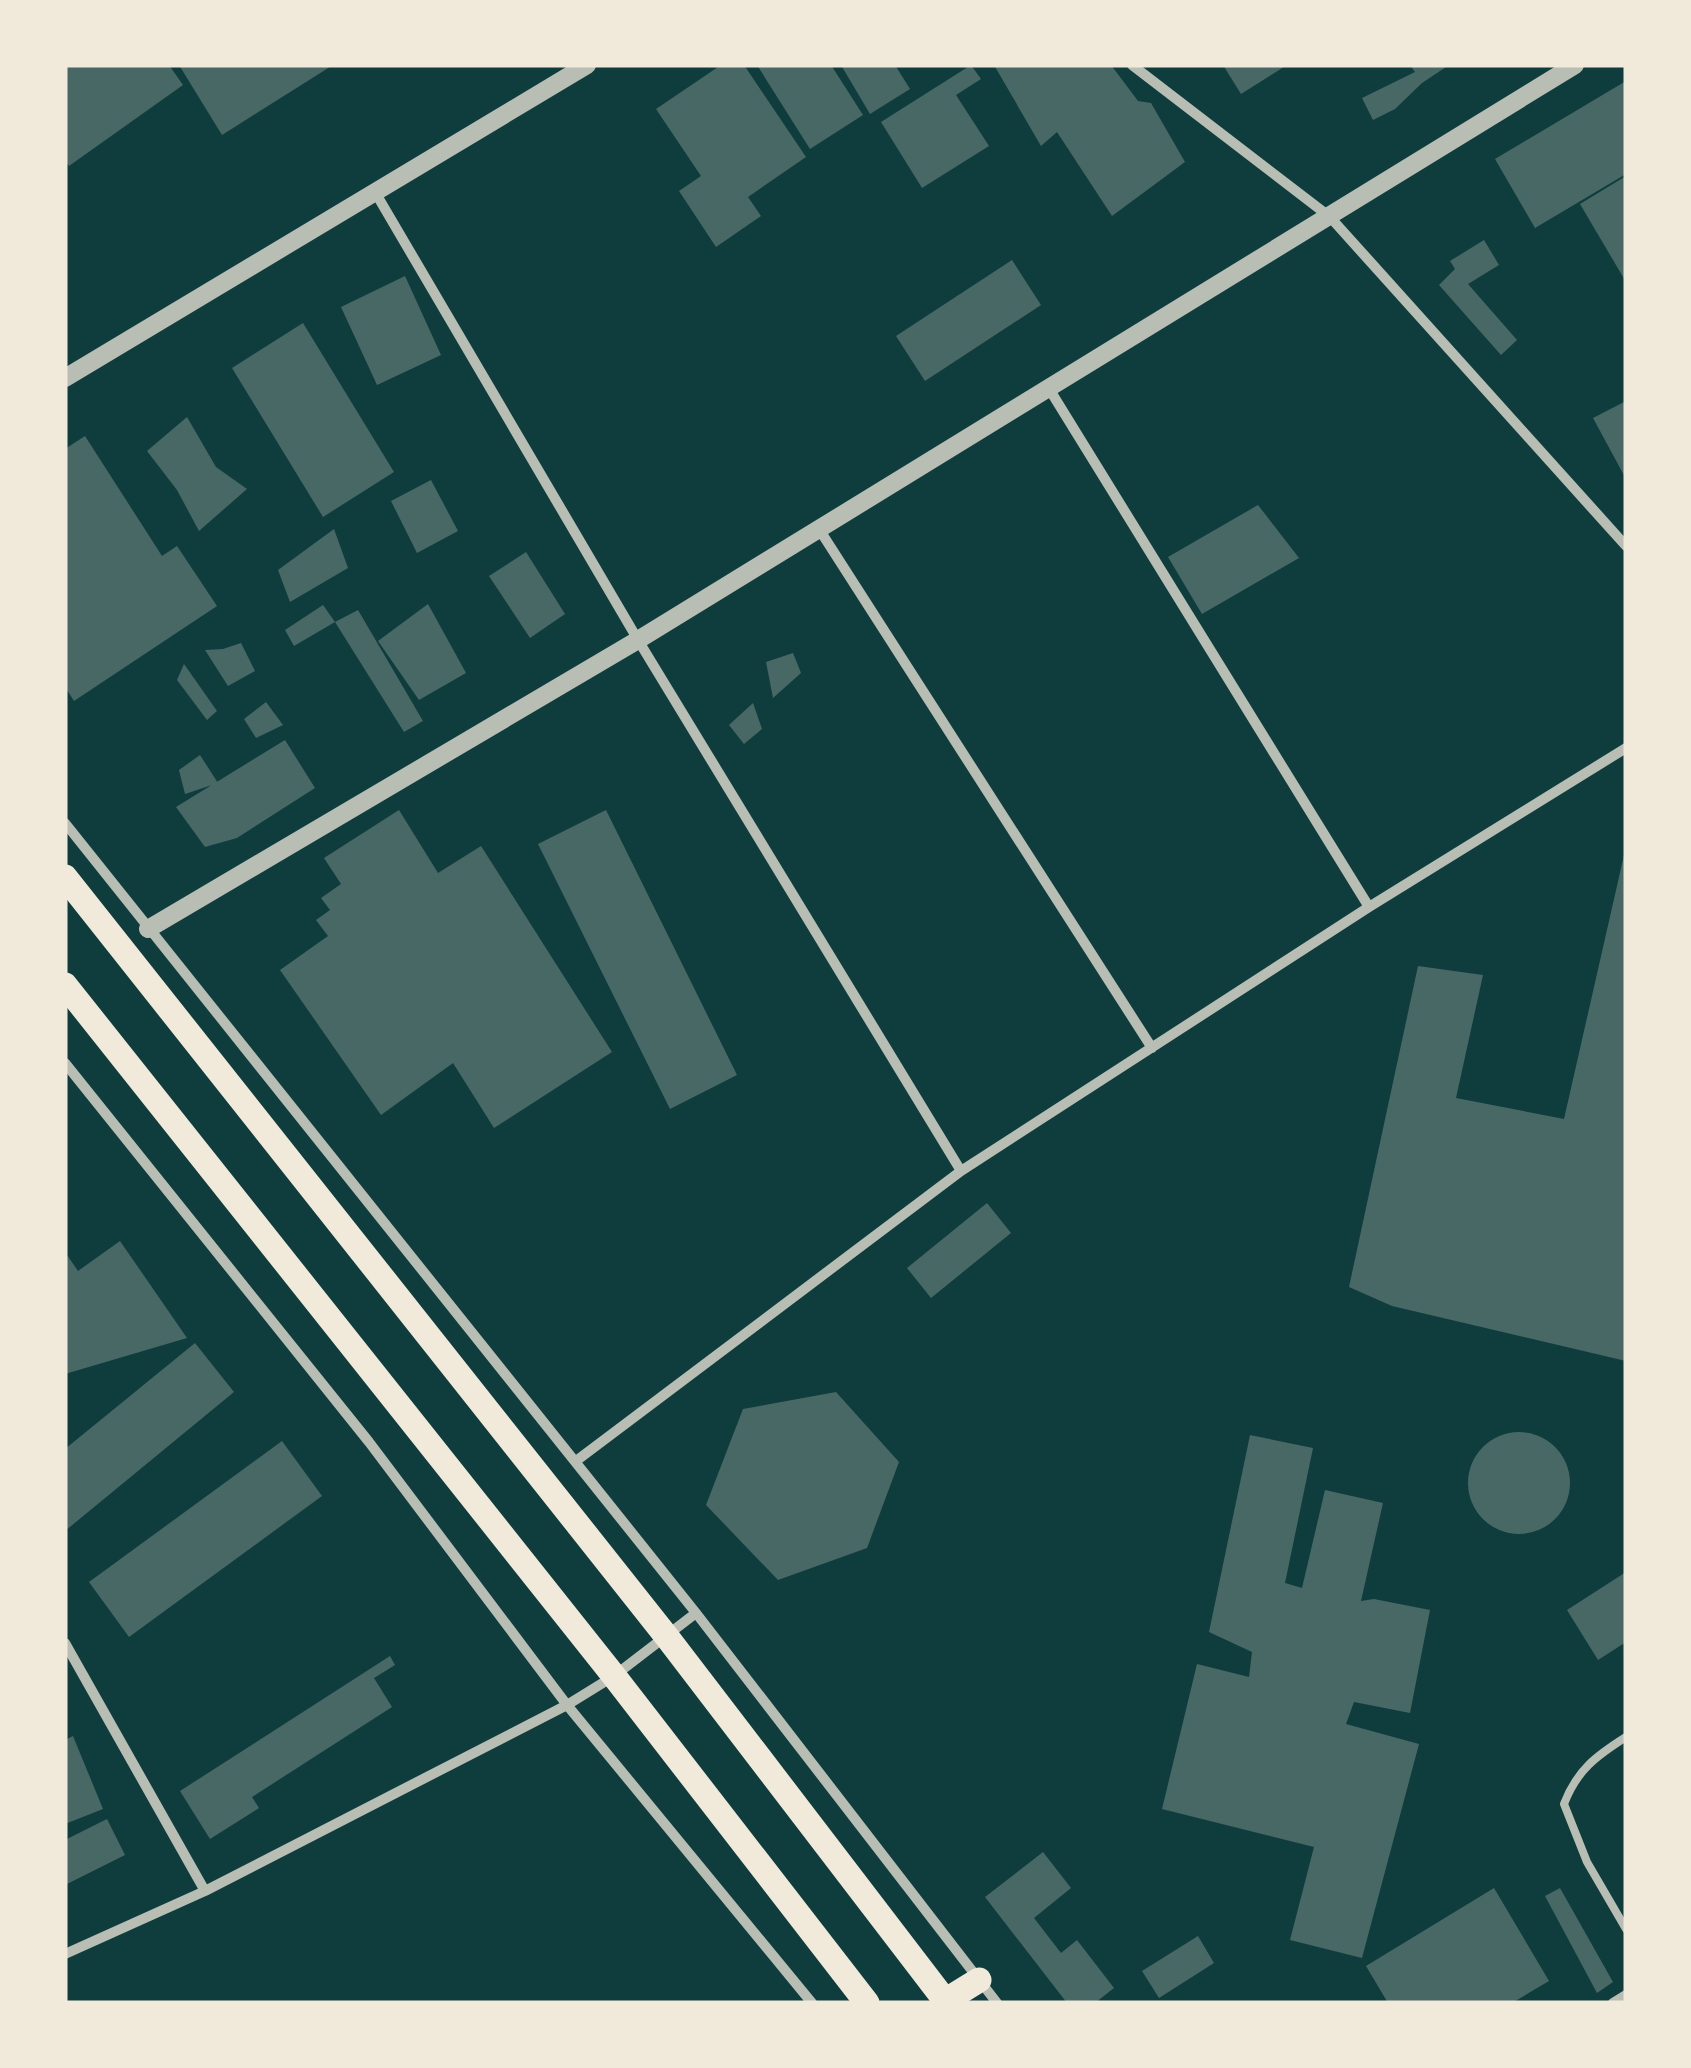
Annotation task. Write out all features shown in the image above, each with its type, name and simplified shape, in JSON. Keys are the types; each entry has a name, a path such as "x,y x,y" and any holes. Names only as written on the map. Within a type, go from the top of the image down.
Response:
{"main road":[{"path":"65,877 667,1636 946,2002 978,1980"},
{"path":"65,985 614,1676 867,2003"}],"street":[{"path":"65,378 587,65"},
{"path":"1132,65 1330,217 1626,546"},
{"path":"148,929 638,640 1574,65"},
{"path":"375,192 638,640 960,1171"},
{"path":"1047,386 1369,907"},
{"path":"819,529 1152,1048"},
{"path":"576,1461 960,1171 1369,907 1626,748"},
{"path":"65,822 696,1613 997,2003"},
{"path":"65,1063 369,1442 568,1706 812,2003"},
{"path":"65,1954 205,1890 568,1706 696,1613"},
{"path":"65,1643 205,1890"},
{"path":"1613,2003 1626,1995"}],"lane":[{"path":"1626,1738 1585,1765 1564,1804 1587,1862 1626,1929"}],"building":[{"path":"65,65 169,65 183,85 69,166 65,160"},
{"path":"179,65 333,65 222,135"},
{"path":"721,65 744,65 806,157 748,197 761,216 716,247 679,191 701,176 656,109"},
{"path":"757,65 831,65 863,115 810,149"},
{"path":"841,65 895,65 910,89 870,114"},
{"path":"971,65 981,79 956,95 989,146 922,188 881,122"},
{"path":"994,65 1111,65 1138,101 1151,103 1185,162 1112,216 1057,132 1041,146"},
{"path":"1223,65 1287,65 1241,94"},
{"path":"1410,65 1449,65 1422,83 1395,109 1373,120 1362,98 1415,72"},
{"path":"1626,81 1626,174 1535,228 1495,159"},
{"path":"1626,176 1626,282 1580,204"},
{"path":"1484,240 1499,265 1468,284 1517,340 1501,355 1439,285 1455,269 1450,261"},
{"path":"1012,260 1041,305 925,381 896,336"},
{"path":"405,276 441,355 377,385 341,307"},
{"path":"303,323 394,472 323,517 232,368"},
{"path":"1626,401 1626,479 1593,418"},
{"path":"187,417 216,467 247,489 199,531 177,490 147,451"},
{"path":"85,436 162,556 177,546 217,606 74,701 65,687 65,449"},
{"path":"431,480 458,531 417,553 391,501"},
{"path":"1258,505 1299,558 1202,614 1168,557"},
{"path":"334,529 348,568 290,602 278,570"},
{"path":"526,552 565,614 530,638 489,576"},
{"path":"428,604 466,673 419,700 378,641"},
{"path":"323,605 335,622 294,646 285,630"},
{"path":"358,610 423,721 404,732 335,622"},
{"path":"241,643 255,671 228,686 205,650"},
{"path":"793,653 801,673 773,698 766,662"},
{"path":"184,664 217,711 207,720 177,680"},
{"path":"266,702 283,725 256,738 244,719"},
{"path":"753,703 762,729 744,744 729,725"},
{"path":"285,740 315,788 237,838 205,847 176,807"},
{"path":"200,755 218,783 185,794 179,770"},
{"path":"399,810 438,873 481,846 612,1052 494,1128 453,1063 381,1115 280,970 328,936 316,920 330,910 321,898 341,884 324,858"},
{"path":"606,810 737,1075 670,1109 538,844"},
{"path":"1624,855 1626,1361 1392,1306 1349,1287 1418,966 1483,975 1456,1098 1564,1119"},
{"path":"987,1203 1011,1233 931,1298 907,1268"},
{"path":"120,1241 187,1338 65,1374 65,1252 78,1271"},
{"path":"195,1343 234,1392 65,1531 65,1449"},
{"path":"836,1392 899,1462 867,1548 778,1580 706,1505 743,1409"},
{"path":"1519,1432 1538,1436 1555,1447 1566,1464 1570,1483 1566,1502 1555,1519 1538,1530 1519,1534 1500,1530 1483,1519 1472,1502 1468,1483 1472,1464 1483,1447 1500,1436"},
{"path":"1250,1435 1313,1448 1285,1583 1302,1588 1325,1490 1383,1503 1361,1601 1374,1599 1430,1610 1410,1713 1354,1702 1346,1724 1419,1744 1362,1958 1290,1940 1314,1847 1162,1809 1197,1664 1249,1677 1252,1652 1209,1632"},
{"path":"282,1441 322,1496 129,1637 89,1582"},
{"path":"1626,1572 1626,1642 1598,1660 1567,1610"},
{"path":"390,1656 395,1665 374,1678 392,1707 252,1797 259,1808 210,1839 180,1791"},
{"path":"73,1736 103,1809 65,1824 65,1740"},
{"path":"107,1819 125,1855 67,1884 65,1840"},
{"path":"1043,1852 1071,1888 1034,1918 1061,1953 1077,1940 1114,1988 1095,2003 1067,2003 985,1897"},
{"path":"1494,1888 1549,1981 1512,2003 1388,2003 1366,1966"},
{"path":"1560,1888 1613,1982 1597,1993 1545,1896"},
{"path":"1198,1936 1214,1963 1159,1998 1142,1971"}]}
